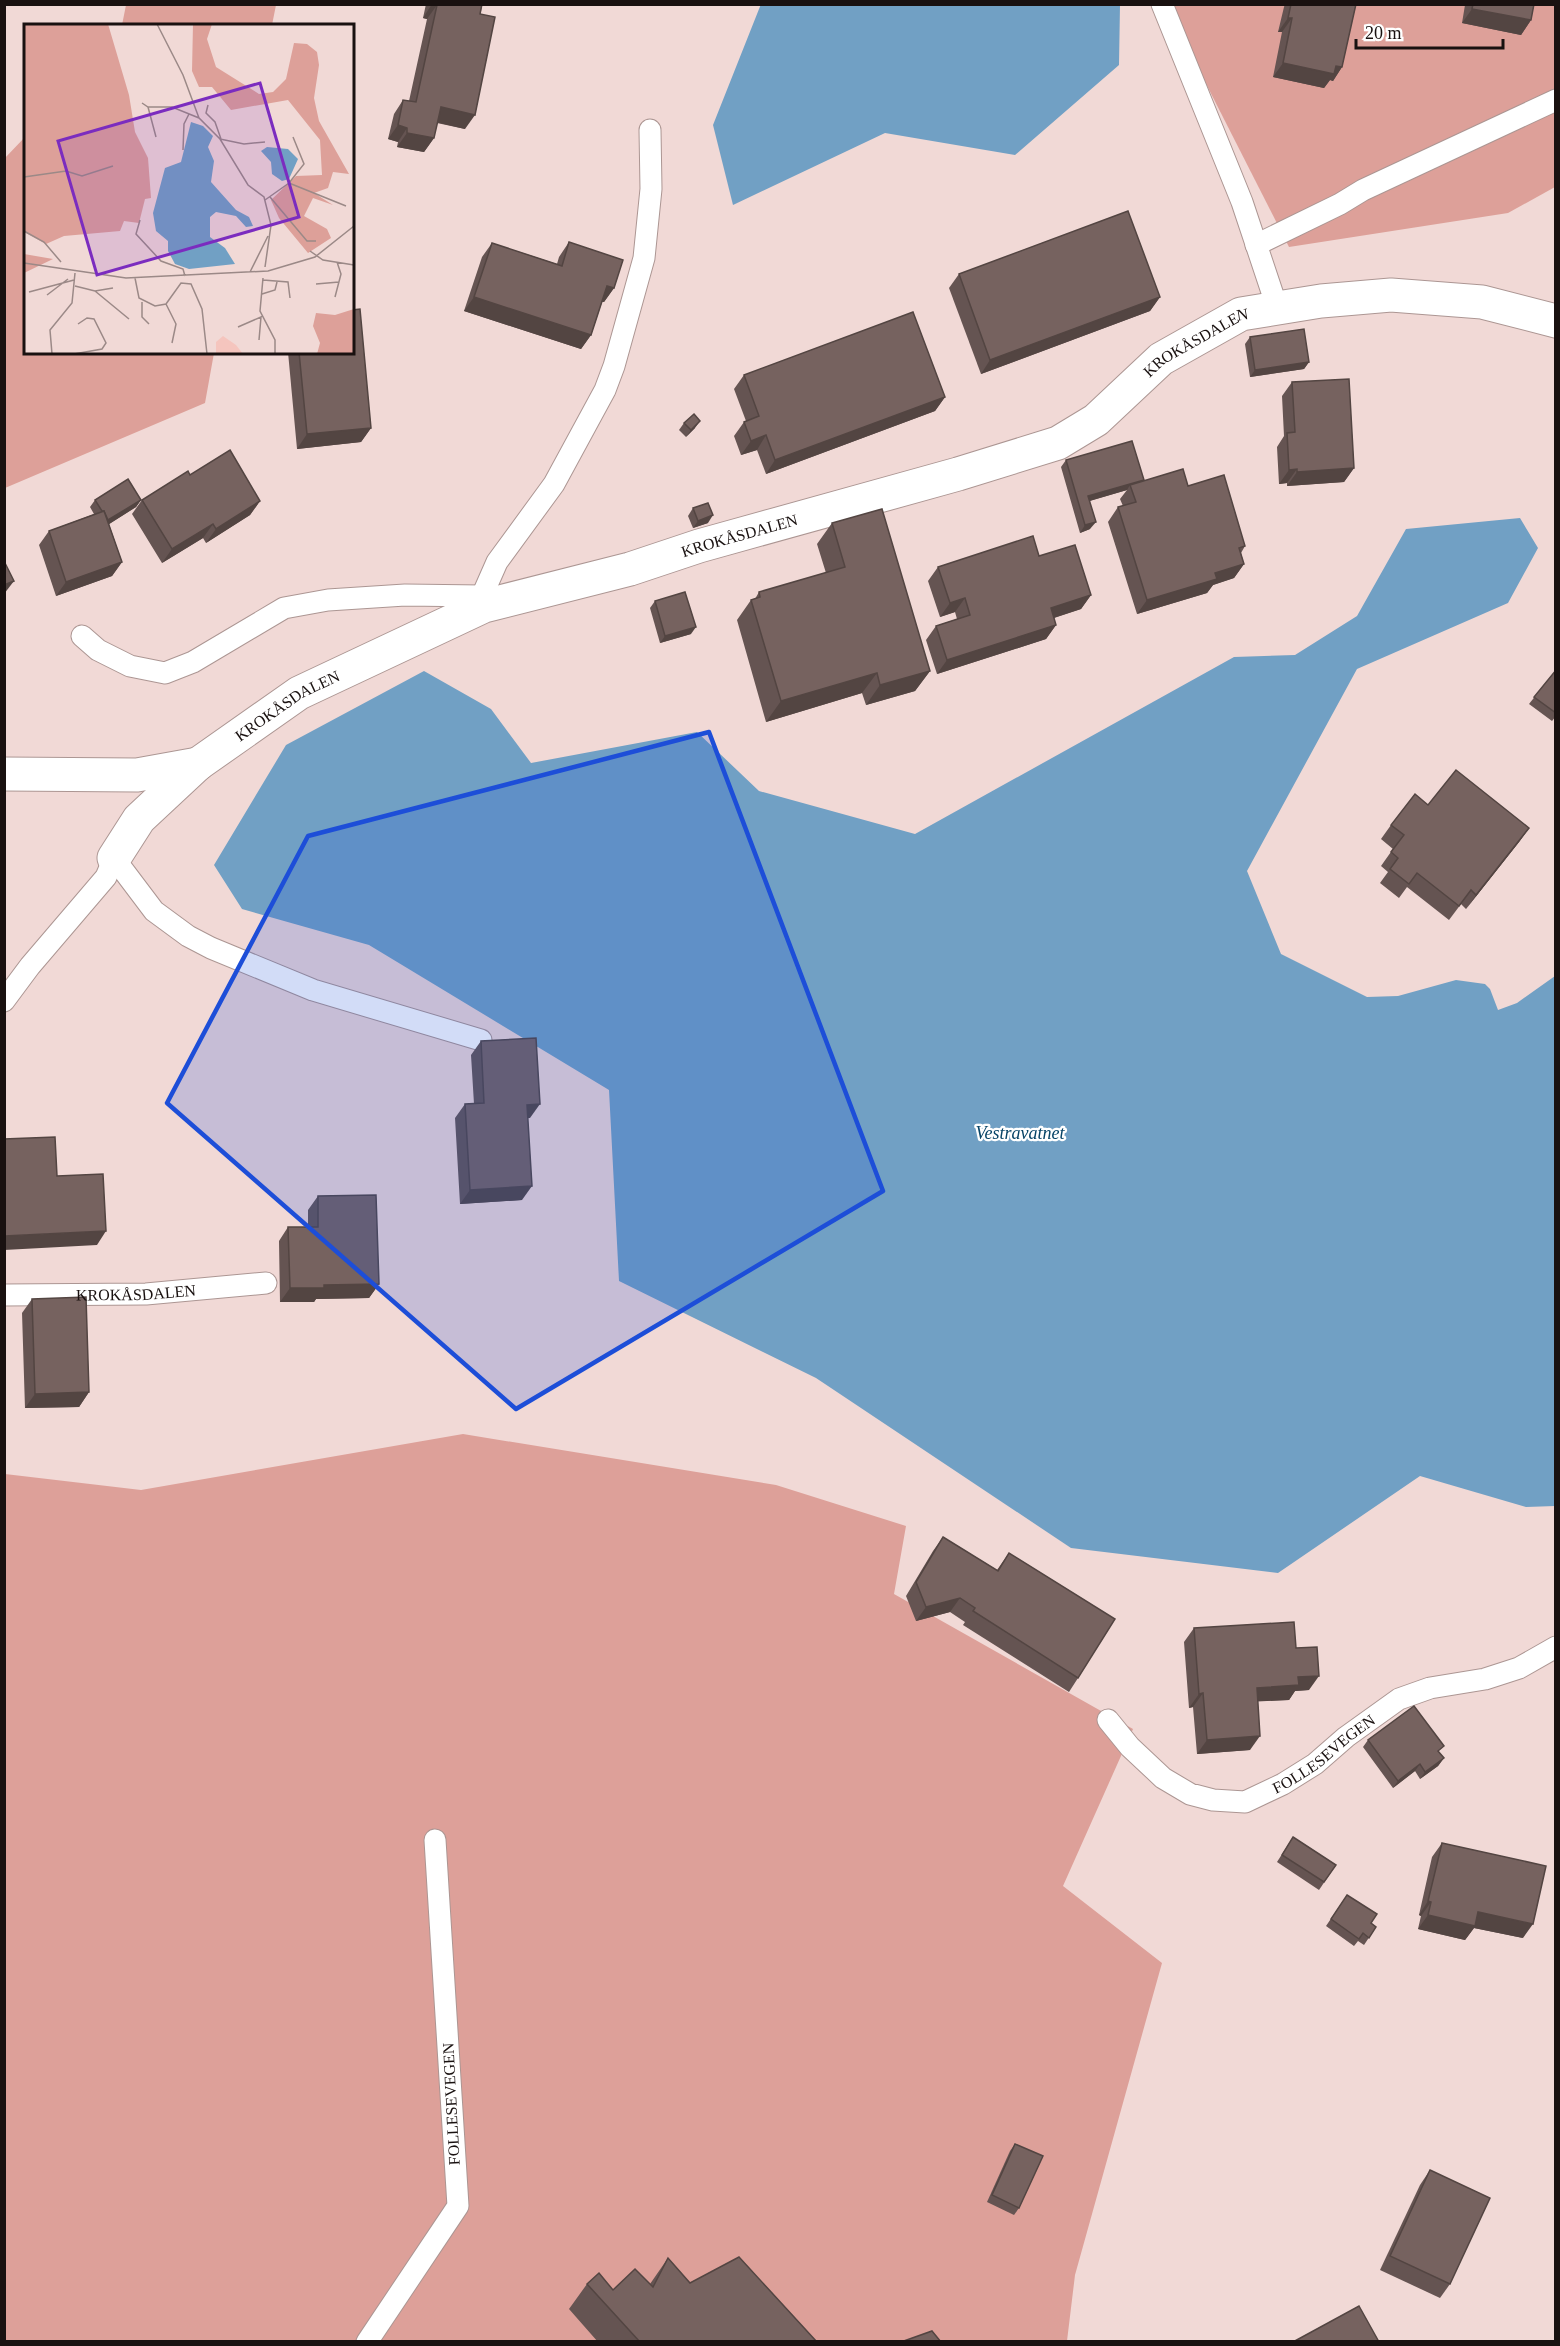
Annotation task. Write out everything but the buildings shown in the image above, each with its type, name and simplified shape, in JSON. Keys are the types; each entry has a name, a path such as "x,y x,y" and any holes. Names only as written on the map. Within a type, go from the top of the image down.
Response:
{"street":[{"name":"KROKÅSDALEN","path":"114,858 139,819 198,764 299,693 483,601 630,569 699,546 958,474 1058,443 1096,420 1161,359 1241,314 1277,307 1391,295 1482,302 1556,321"},
{"name":"KROKÅSDALEN","path":"4,774 137,775 198,764"}],"lane":[{"path":"1162,4 1242,202 1277,307"},
{"path":"1256,245 1340,204 1363,190 1556,100"},
{"path":"483,601 496,562 554,484 605,390 614,366 644,258 651,189 650,130"},
{"name":"KROKÅSDALEN","path":"82,636 98,650 130,666 165,673 193,662 284,608 328,600 405,595 483,601"},
{"path":"114,858 154,911 188,936 212,948 313,990 481,1040"},
{"name":"KROKÅSDALEN","path":"4,1001 30,966 106,877 114,858"},
{"name":"KROKÅSDALEN","path":"4,1295 146,1294 267,1283"},
{"name":"FOLLESEVEGEN","path":"1108,1720 1130,1747 1163,1778 1190,1794 1213,1800 1245,1802 1283,1784 1315,1764 1346,1737 1400,1699 1430,1688 1485,1679 1519,1668 1556,1647"},
{"name":"FOLLESEVEGEN","path":"368,2342 458,2206 435,1840"}],"highlighted area":[{"path":"709,732 883,1191 516,1409 167,1103 308,836"}],"shaded area":[{"path":"126,4 276,5 272,24 122,24"},
{"path":"1166,5 1555,5 1555,187 1508,213 1289,247"},
{"path":"24,138 24,354 214,354 205,403 5,488 5,158"},
{"path":"463,1434 776,1485 906,1526 894,1594 1133,1729 1063,1886 1162,1963 1075,2275 1067,2341 5,2342 5,1474 141,1490"}],"water":[{"path":"761,4 1120,5 1119,65 1015,155 885,133 733,205 713,125"},
{"name":"Vestravatnet","path":"1520,518 1538,548 1508,603 1357,669 1247,871 1281,954 1367,997 1398,996 1456,980 1485,984 1490,989 1498,1010 1517,1003 1555,976 1555,1506 1526,1507 1420,1476 1278,1573 1071,1548 816,1378 619,1281 609,1090 369,945 242,909 214,865 286,745 424,671 491,709 531,763 697,732 759,791 915,834 1234,657 1295,655 1357,616 1406,529"}]}
